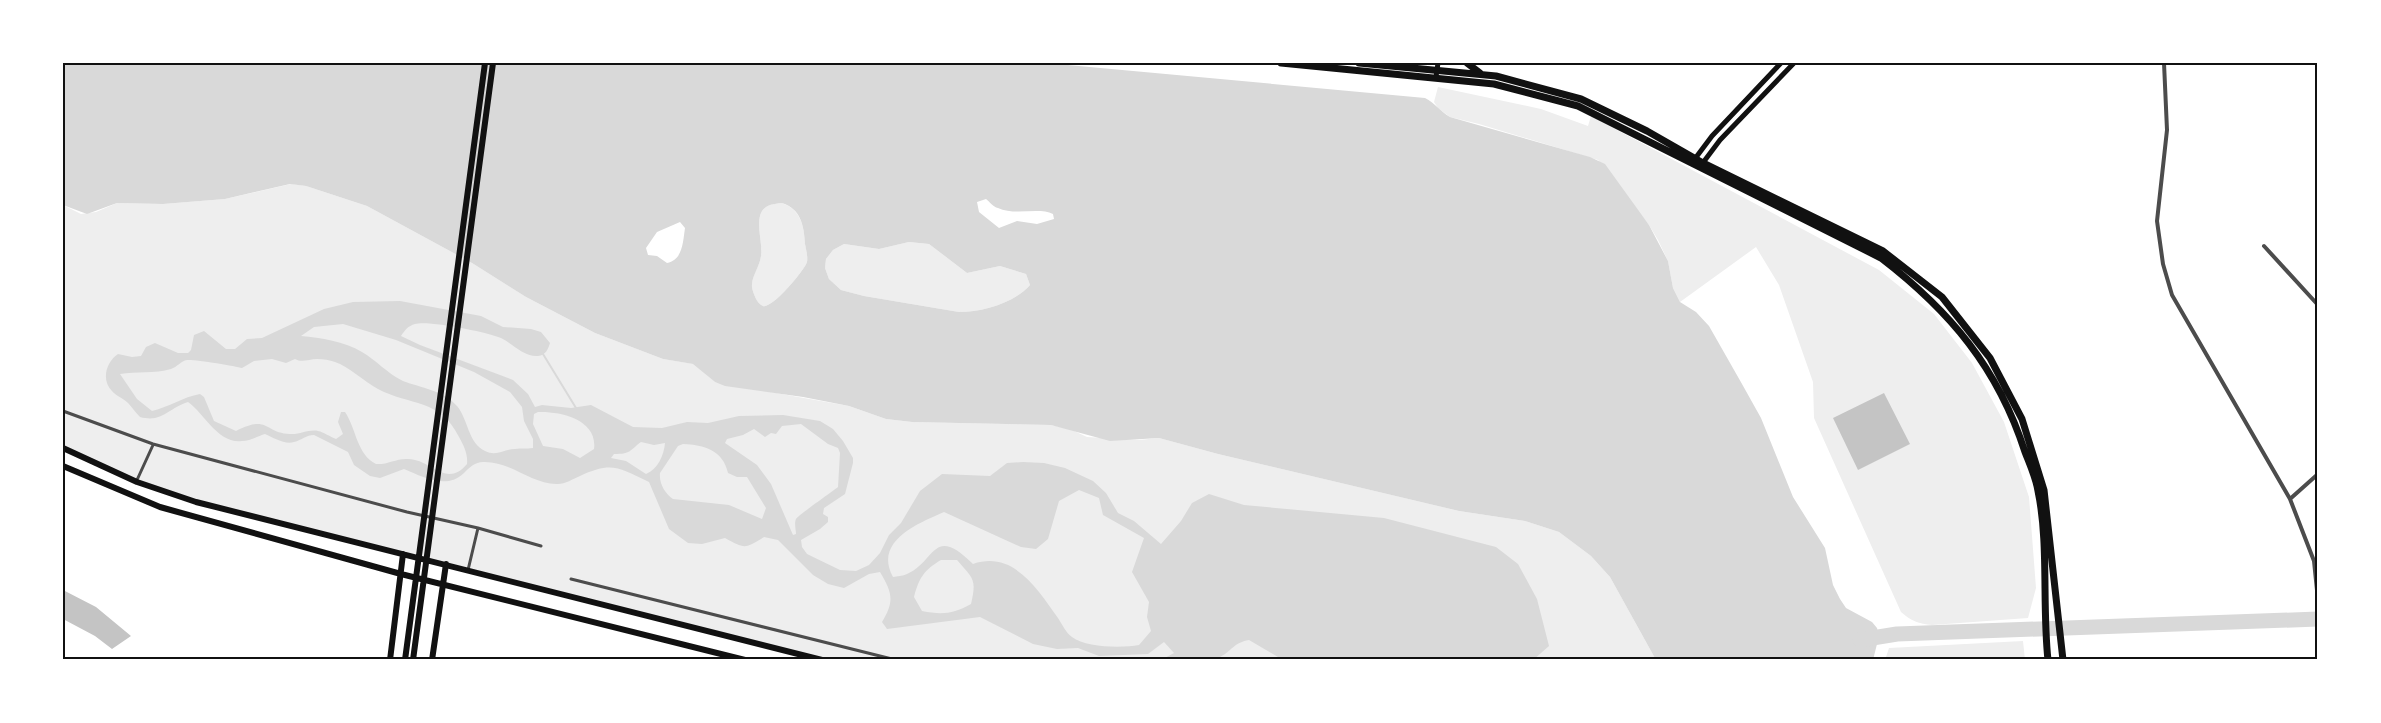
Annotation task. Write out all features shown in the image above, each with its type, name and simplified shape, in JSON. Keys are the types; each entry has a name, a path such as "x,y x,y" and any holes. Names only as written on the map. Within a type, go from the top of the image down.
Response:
{"highway":[{"path":"1281,63 1437,70 1578,106 1884,251 1942,297 1970,330 1990,358 2022,419 2044,490 2063,660"},
{"path":"1359,63 1403,65 1496,76 1581,99 1647,131 1697,163 1881,258 1936,304 1984,363 2016,422 2038,491 2048,660"},
{"path":"1467,63 1482,75"}],"main road":[{"path":"405,660 485,63"},
{"path":"414,660 494,63"},
{"path":"1697,163 1712,136 1781,63"},
{"path":"1697,163 1794,63"},
{"path":"63,448 137,482 196,502 822,660"},
{"path":"63,466 160,507 401,574 745,660"},
{"path":"390,660 403,554"},
{"path":"432,660 446,564"}],"street":[{"path":"2164,63 2167,130 2157,221 2163,264 2169,285 2172,295 2290,499 2314,561 2318,600"},
{"path":"2264,246 2318,305"},
{"path":"63,411 153,444 541,546"},
{"path":"137,482 153,444"},
{"path":"2290,499 2318,474"},
{"path":"468,571 478,528"},
{"path":"571,579 896,660"}],"shaded area":[{"path":"63,63 1046,63 1425,98 1450,117 1590,157 1605,164 1649,225 1668,261 1673,288 1680,302 1696,312 1709,326 1761,418 1793,497 1825,548 1833,585 1840,599 1846,608 1872,622 1879,636 1873,660 1656,660 1610,577 1591,556 1559,532 1525,521 1459,511 1159,438 1110,441 1051,425 912,422 886,419 849,406 725,386 715,382 693,364 663,359 595,333 526,297 472,263 367,206 306,186 290,184 225,199 163,204 117,203 87,214 63,205","holes":["986,199 993,206 1004,210 1047,212 1053,214 1054,219 1037,224 1017,221 999,228 979,212 977,202","782,203 797,214 804,231 807,262 780,296 763,306 757,301 752,287 761,256 760,216 762,211 771,205","680,222 685,228 683,244 679,254 672,261 667,263 657,256 648,255 646,248 657,232","909,242 929,244 967,273 1000,266 1026,274 1030,285 1016,297 997,305 959,312 864,296 841,290 829,279 825,268 826,259 833,250 844,244 879,249"]},
{"path":"1438,87 1541,109 1588,126 1591,116 1879,270 1934,314 1972,363 2004,422 2029,497 2036,588 2028,618 1932,625 1915,622 1901,612 1814,418 1813,382 1779,285 1756,247 1680,302 1673,288 1668,261 1658,240 1598,160 1450,117 1434,102"},
{"path":"291,184 306,186 367,206 472,263 526,297 595,333 663,359 694,364 715,382 849,406 886,419 912,422 1051,425 1070,429 1087,437 1139,440 1159,438 1459,511 1525,521 1559,532 1591,556 1610,577 1656,660 822,660 196,502 137,482 63,448 63,205 81,214 96,212 117,203 163,204 225,199"},
{"path":"782,203 793,210 800,219 804,231 807,262 780,296 763,306 757,301 752,287 761,256 760,216 766,207"},
{"path":"909,242 929,244 967,273 1000,266 1026,274 1030,285 1016,297 997,305 959,312 864,296 841,290 829,279 825,268 826,259 833,250 844,244 879,249"},
{"path":"400,301 481,316 503,327 541,332 550,343 545,353 538,356 523,352 501,338 444,325 415,324 407,328 401,336 513,380 528,394 535,407 542,405 571,408 591,405 633,427 662,428 687,422 708,423 739,416 783,415 820,421 833,429 843,441 853,458 853,463 845,494 824,508 823,514 828,517 828,522 801,540 802,547 807,554 840,570 856,571 869,565 880,553 889,535 901,523 920,491 942,474 990,476 1007,463 1044,463 1065,468 1093,481 1106,493 1118,513 1134,521 1161,544 1181,521 1192,503 1209,494 1244,505 1384,518 1496,547 1518,564 1537,599 1549,646 1533,660 1283,660 1249,640 1239,643 1220,657 1191,661 1161,660 1174,653 1164,642 1148,654 1099,656 1078,648 1057,649 1033,644 980,617 887,629 882,622 889,608 890,597 880,572 869,574 844,588 828,584 813,575 778,540 764,537 745,546 725,538 702,544 688,543 669,529 649,482 622,470 600,469 558,484 539,481 503,465 483,462 475,464 450,481 435,480 404,469 380,478 370,476 354,465 348,452 314,435 291,443 265,434 245,441 233,441 212,427 188,402 154,418 140,417 128,403 114,393 107,382 106,371 110,362 118,354 141,356 146,347 155,343 178,353 188,353 191,350 194,335 204,331 226,349 235,349 247,339 262,338 324,309 353,302","holes":["343,324 396,340 474,372 510,392 522,407 524,421 533,439 533,448 489,453 475,442 461,411 445,396 403,381 367,355 348,345 301,336 314,327","272,359 286,363 295,359 303,361 322,359 340,364 378,389 423,405 443,415 462,444 467,464 452,474 438,471 416,460 376,464 361,448 345,412 341,412 338,422 343,434 336,439 315,431 282,433 261,424 247,426 236,431 214,421 204,397 200,394 152,411 137,399 120,374 165,371 187,360 242,368 254,361","538,412 566,415 584,424 590,430 594,439 594,449 580,458 563,449 543,446 533,424 534,414","801,424 828,444 838,448 840,453 838,487 796,519 796,534 793,535 771,484 757,465 725,443 727,439 743,435 754,429 765,437 771,433 776,434 782,426","641,442 654,445 665,443 660,461 646,474 626,461 611,458 614,454 627,453","683,444 712,450 722,459 728,473 737,477 747,477 766,508 762,519 729,505 673,499 663,488 660,473 678,446","1079,490 1099,498 1103,515 1144,538 1132,572 1149,602 1147,617 1151,631 1139,645 1114,647 1078,641 1066,631 1033,585 1013,568 1001,563 988,561 973,564 960,552 942,546 917,568 905,575 893,577 888,564 889,553 902,535 944,512 1021,547 1036,549 1048,539 1059,501","941,560 957,560 972,579 974,589 971,604 947,613 922,611 914,597 920,580 930,567"]},
{"path":"2023,641 2025,660 1885,660 1889,648"}],"building":[{"path":"1884,393 1910,444 1858,470 1833,418"},
{"path":"63,590 96,607 131,636 112,649 95,636 63,619"}],"waterway":[{"path":"543,354 576,408"},
{"path":"1860,640 1897,634 2318,619"}]}
